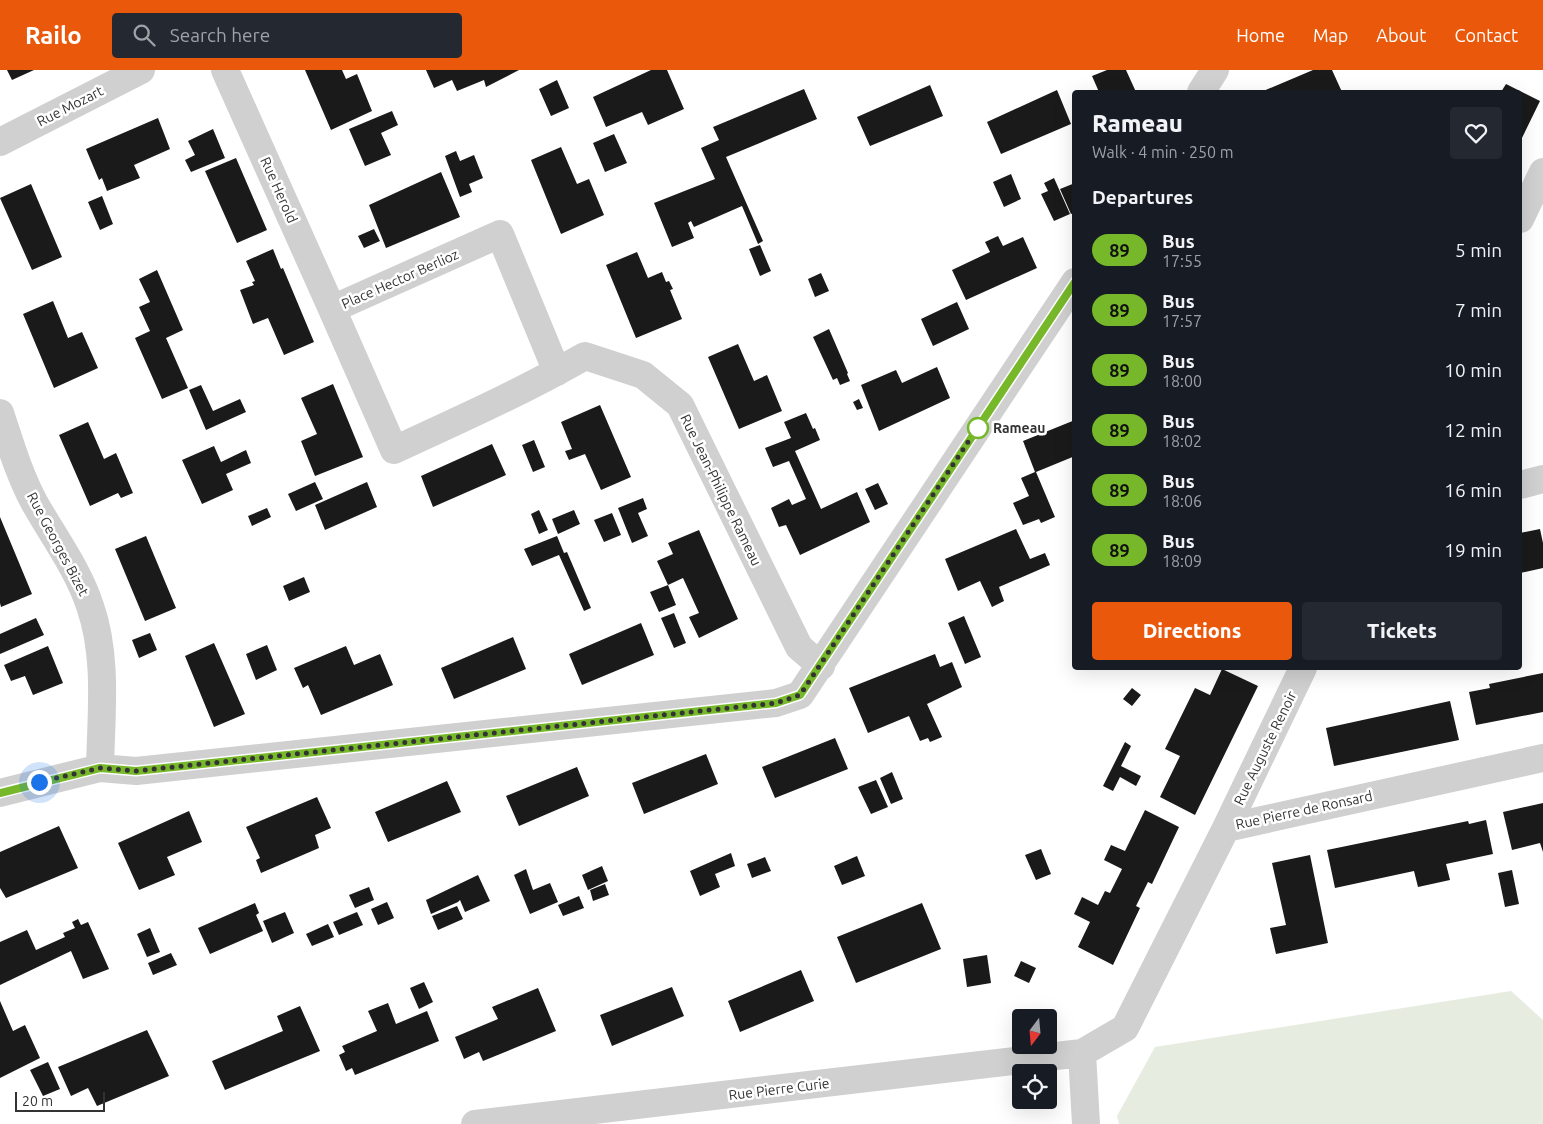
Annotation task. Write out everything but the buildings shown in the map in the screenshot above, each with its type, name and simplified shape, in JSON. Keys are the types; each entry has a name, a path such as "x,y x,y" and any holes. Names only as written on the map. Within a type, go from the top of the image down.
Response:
{"street":[{"name":"Rue Mozart","path":"0,142 141,70"},
{"name":"Rue Herold","path":"225,70 332,309"},
{"path":"1201,90 1214,70"},
{"path":"1522,215 1543,172"},
{"name":"Place Hector Berlioz","path":"500,234 557,372 514,396 394,450 332,309 500,234"},
{"path":"0,792 100,768 136,771 776,703 800,695 822,666 1072,287"},
{"name":"Rue Jean-Philippe Rameau","path":"557,372 585,356 643,375 680,405 798,647 822,666"},
{"name":"Rue Georges Bizet","path":"0,413 14,455 33,500 78,576 95,622 100,664 100,768"},
{"path":"1522,484 1543,479"},
{"name":"Rue Auguste Renoir","path":"1226,828 1302,670"},
{"name":"Rue Pierre de Ronsard","path":"1125,1028 1226,828 1543,758"},
{"name":"Rue Pierre Curie","path":"475,1124 1082,1053 1125,1028"},
{"path":"1082,1053 1086,1124"}],"shaded area":[{"path":"1511,991 1543,1020 1543,1124 1119,1124 1117,1116 1155,1047"}],"bus line":[{"name":"89","path":"0,793 100,768 136,771 776,703 800,695 822,666 1072,287"}],"place":[{"name":"Rameau","path":"978,428"}],"route":[{"path":"39,782 100,768 136,771 776,703 800,695 822,666 982,421 978,428"}]}
